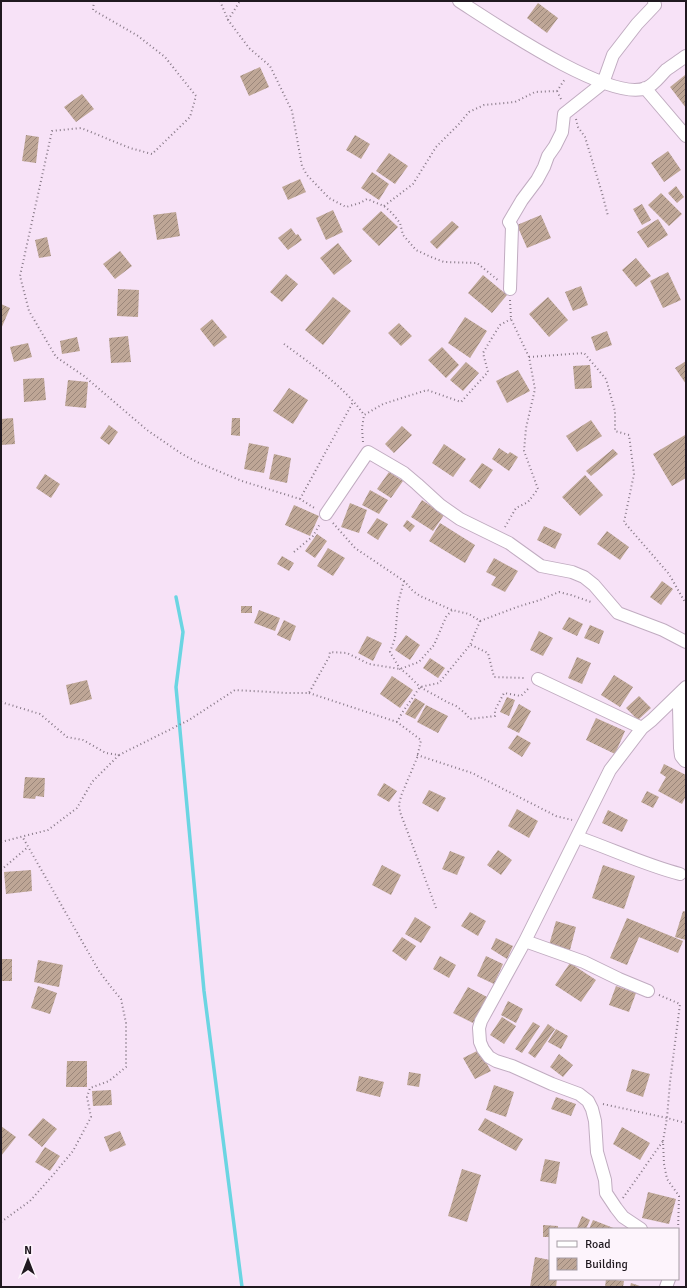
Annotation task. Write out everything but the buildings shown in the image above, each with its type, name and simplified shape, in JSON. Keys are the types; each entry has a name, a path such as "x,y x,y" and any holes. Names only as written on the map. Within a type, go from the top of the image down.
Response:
{"street":[{"path":"459,1 572,70 603,83 629,90 645,88 666,70 686,56"},
{"path":"510,289 512,228 509,222 522,200 537,180 548,156 555,146 562,132 564,114 603,83 613,55 637,24 655,5 654,1"},
{"path":"645,88 686,136"},
{"path":"326,514 368,452 404,473 451,514 472,526 499,538 541,566 584,576 594,585 618,613 663,630 686,642"},
{"path":"538,679 642,728"},
{"path":"639,1228 624,1217 606,1193 605,1180 597,1152 595,1121 588,1101 579,1094 512,1066 496,1062 489,1057 480,1042 479,1028 481,1021 525,941 610,770 642,728 686,687"},
{"path":"685,761 681,756 680,748 679,707 686,691"},
{"path":"577,837 658,868 680,874"},
{"path":"525,941 584,962 648,991"}],"path":[{"path":"94,1 93,10 138,36 165,58 196,96 190,117 152,154 130,148 81,128 52,131 20,276 29,311 56,357 84,376 147,430 199,464 254,486 300,499 326,514 355,548 404,581 420,596 452,610 469,614 480,620 559,592 594,602"},
{"path":"220,1 228,20 249,48 270,66 292,111 302,166 307,176 329,198 346,207 360,203 367,199 384,206 400,223 403,235 416,250 444,262 476,263 510,289 510,318 529,357 535,389 526,428 524,451 538,489 528,502 516,508 499,538"},
{"path":"228,20 240,1"},
{"path":"557,91 572,70"},
{"path":"384,206 413,184 436,147 469,112 484,104 515,102 534,92 557,91"},
{"path":"557,91 568,112 575,115 578,127 585,137 608,216"},
{"path":"364,415 383,404 427,390 460,402 488,372 484,353 500,325 510,318"},
{"path":"284,344 331,379 364,415 362,438 368,452"},
{"path":"529,357 584,354 606,379 616,411 616,431 629,435 634,474 624,522 669,574 686,604"},
{"path":"300,499 353,402"},
{"path":"294,552 313,536 326,514"},
{"path":"400,669 390,652 395,638 398,603 404,581"},
{"path":"400,669 419,662 434,645 446,617 452,610"},
{"path":"397,722 420,687 439,683 470,645 480,620"},
{"path":"470,645 488,653 494,677 538,679"},
{"path":"309,693 329,657 330,652 347,653 369,664 400,669 406,672 420,687 456,706 470,719 494,716 495,710 504,693 521,696 538,679"},
{"path":"1,842 48,830 77,808 92,782 119,755 189,720 235,690 309,693 397,722 421,740 399,804 400,812 436,908"},
{"path":"1,702 40,714 67,737 83,740 106,753 119,755"},
{"path":"417,755 472,773 556,816 576,820 586,817"},
{"path":"1,1222 30,1201 73,1151 91,1117 87,1097 90,1088 108,1081 126,1067 126,1023 121,999 99,971 22,836"},
{"path":"1,870 28,847"},
{"path":"648,991 680,1004 663,1141 664,1164 667,1179 679,1196 678,1228"},
{"path":"588,1101 686,1123"},
{"path":"616,1208 663,1141"}],"waterway":[{"path":"176,597 183,632 176,687 204,991 242,1287"}]}
